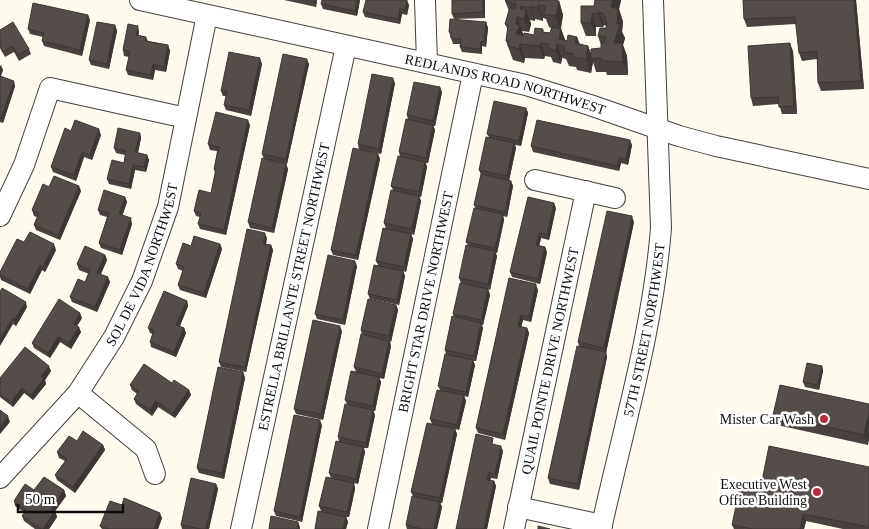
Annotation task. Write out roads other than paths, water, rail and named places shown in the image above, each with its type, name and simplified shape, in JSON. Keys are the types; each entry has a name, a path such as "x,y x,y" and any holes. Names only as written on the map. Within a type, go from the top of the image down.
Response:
{"street":[{"name":"REDLANDS ROAD NORTHWEST","path":"140,0 526,86 590,104 657,128 716,146 869,179"},
{"path":"425,0 427,63"},
{"name":"57TH STREET NORTHWEST","path":"602,527 636,383 659,259 662,228 653,0"},
{"name":"SOL DE VIDA NORTHWEST","path":"0,478 78,393 114,337 142,282 168,207 207,15"},
{"name":"ESTRELLA BRILLANTE STREET NORTHWEST","path":"241,529 346,46"},
{"name":"BRIGHT STAR DRIVE NORTHWEST","path":"378,529 473,74"},
{"path":"0,216 24,165 50,88 186,118"},
{"path":"535,180 615,198"},
{"name":"QUAIL POINTE DRIVE NORTHWEST","path":"514,529 586,191"},
{"path":"78,393 146,449 155,474"},
{"path":"518,507 602,527"}],"place":[{"name":"Mister Car Wash","path":"824,419"},
{"name":"Executive West Office Building","path":"817,492"}]}
